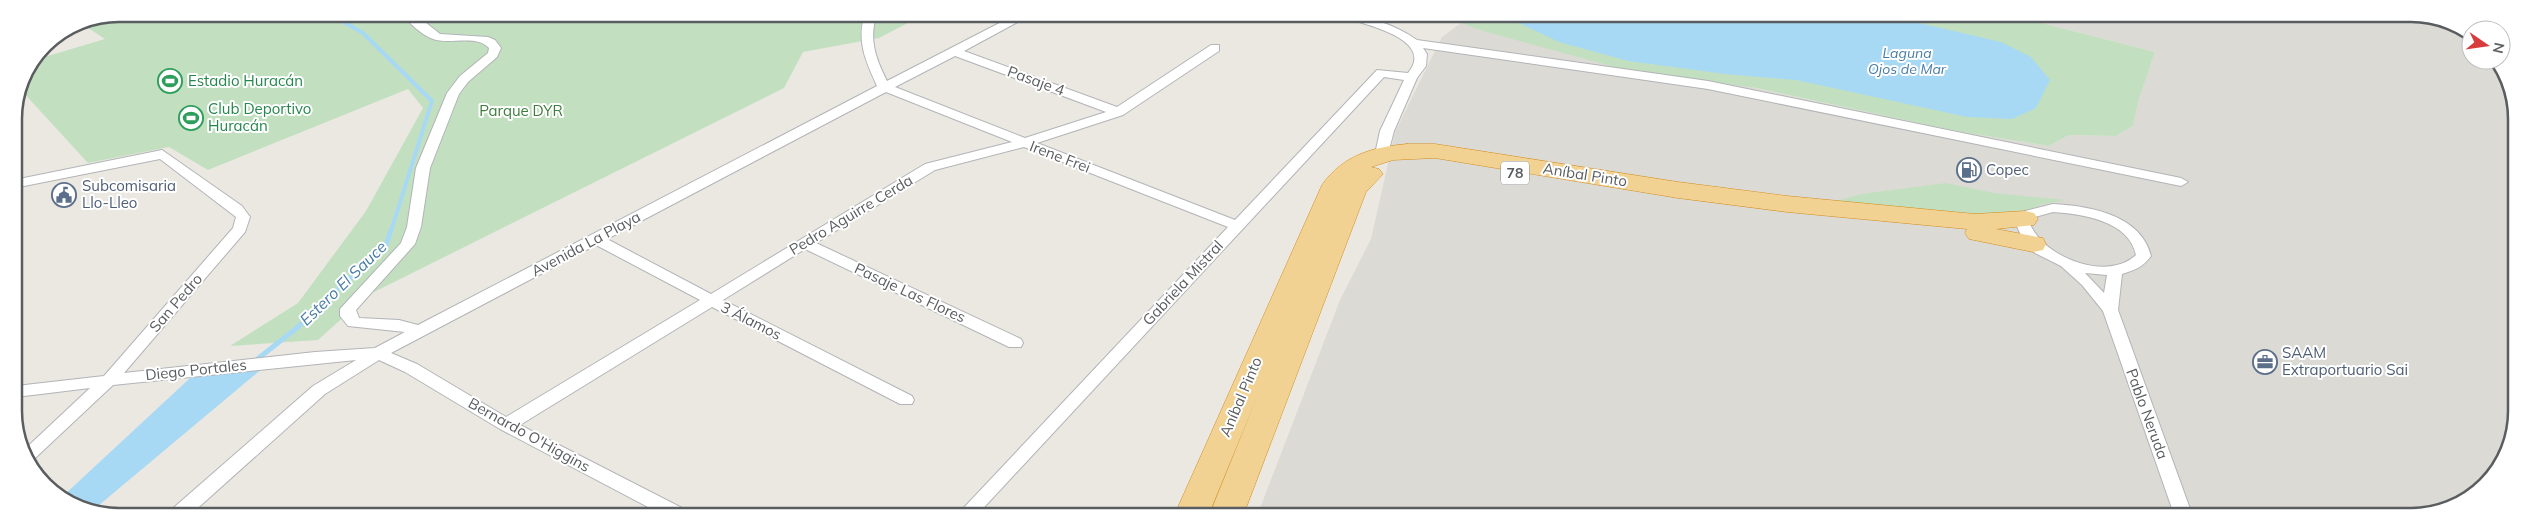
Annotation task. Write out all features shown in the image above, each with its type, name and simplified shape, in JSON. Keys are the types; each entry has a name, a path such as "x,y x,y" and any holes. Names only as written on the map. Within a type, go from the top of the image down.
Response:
{"highway":[{"name":"Aníbal Pinto","path":"1229,508 1354,189 1382,161"},
{"name":"Aníbal Pinto","path":"1194,508 1267,337 1335,185 1354,166 1382,161 1448,162 1679,200 1960,231 2029,231"}],"street":[{"path":"419,331 399,325 361,325 350,320 348,309 408,244 414,227 423,168 453,93 464,79 493,54 495,48 491,43 480,39 435,35 420,23"},
{"path":"868,23 866,29 866,48 884,87"},
{"name":"Avenida La Playa","path":"186,508 319,390 378,353 1007,23"},
{"path":"1371,23 1396,31 1414,43 1421,54 1417,72 1411,77 1387,131 1382,161"},
{"path":"1414,43 1717,87 2181,182"},
{"name":"Pedro Aguirre Cerda","path":"506,425 930,167 1023,143 1118,112 1215,48"},
{"name":"Pasaje 4","path":"953,51 1118,112"},
{"name":"Gabriela Mistral","path":"973,508 1381,73 1411,77"},
{"name":"Irene Frei","path":"884,87 1237,226"},
{"name":"San Pedro","path":"23,182 162,154 238,209 241,213 242,223 235,235 110,379 33,453"},
{"path":"2063,208 2098,215 2120,225 2136,237 2141,244 2144,256 2134,266 2114,271 2090,269 2063,262 2029,231 2030,214 2044,209 2063,208"},
{"name":"3 Álamos","path":"596,239 906,400"},
{"name":"Pasaje Las Flores","path":"804,243 1015,343"},
{"name":"Pablo Neruda","path":"2063,262 2087,282 2110,310 2181,508"},
{"name":"Pablo Neruda","path":"2110,310 2114,271"},
{"name":"Diego Portales","path":"22,390 314,357 378,353"},
{"name":"Bernardo O'Higgins","path":"378,353 411,368 506,425 666,508"},
{"path":"30,446 46,442"}],"shaded area":[{"path":"1461,23 1600,62 1628,61 1956,131 2049,146 2069,135 2116,136 2133,126 2139,99 2155,52 2042,23 2424,23 2443,28 2461,37 2461,70 2494,70 2503,88 2508,107 2508,424 2503,443 2495,460 2480,480 2460,495 2448,501 2424,508 1260,508 1340,300 1371,239 1395,132 1442,37"}],"green space":[{"name":"Parque DYR","path":"113,23 908,23 879,38 803,52 784,88 368,295 318,340 230,346 298,303 366,211 423,108 408,89 208,170 169,147 88,163 26,95 36,71 47,56 105,39 88,28"},
{"path":"1461,23 2042,23 2155,52 2139,99 2133,126 2116,136 2069,135 2049,146 1956,131 1756,88 1622,69 1483,31"},
{"path":"1946,183 1994,193 2065,200 2040,205 2019,214 1975,217 1833,202 1861,194"}],"water":[{"name":"Laguna Ojos de Mar","path":"1516,23 1919,23 2001,42 2031,57 2050,80 2036,108 2012,119 1967,117 1796,80 1725,74 1628,61 1559,42"},
{"path":"276,357 98,506 83,501 67,492 203,366"}],"waterway":[{"name":"Estero El Sauce","path":"346,23 363,33 432,101 391,231"},
{"name":"Estero El Sauce","path":"255,361 298,327 386,245 391,230"}],"place":[{"name":"Estadio Huracán","path":"170,81"},
{"name":"Club Deportivo Huracán","path":"191,118"},
{"name":"Copec","path":"1969,170"},
{"name":"Subcomisaria Llo-Lleo","path":"64,195"},
{"name":"SAAM Extraportuario Sai","path":"2265,362"}]}
